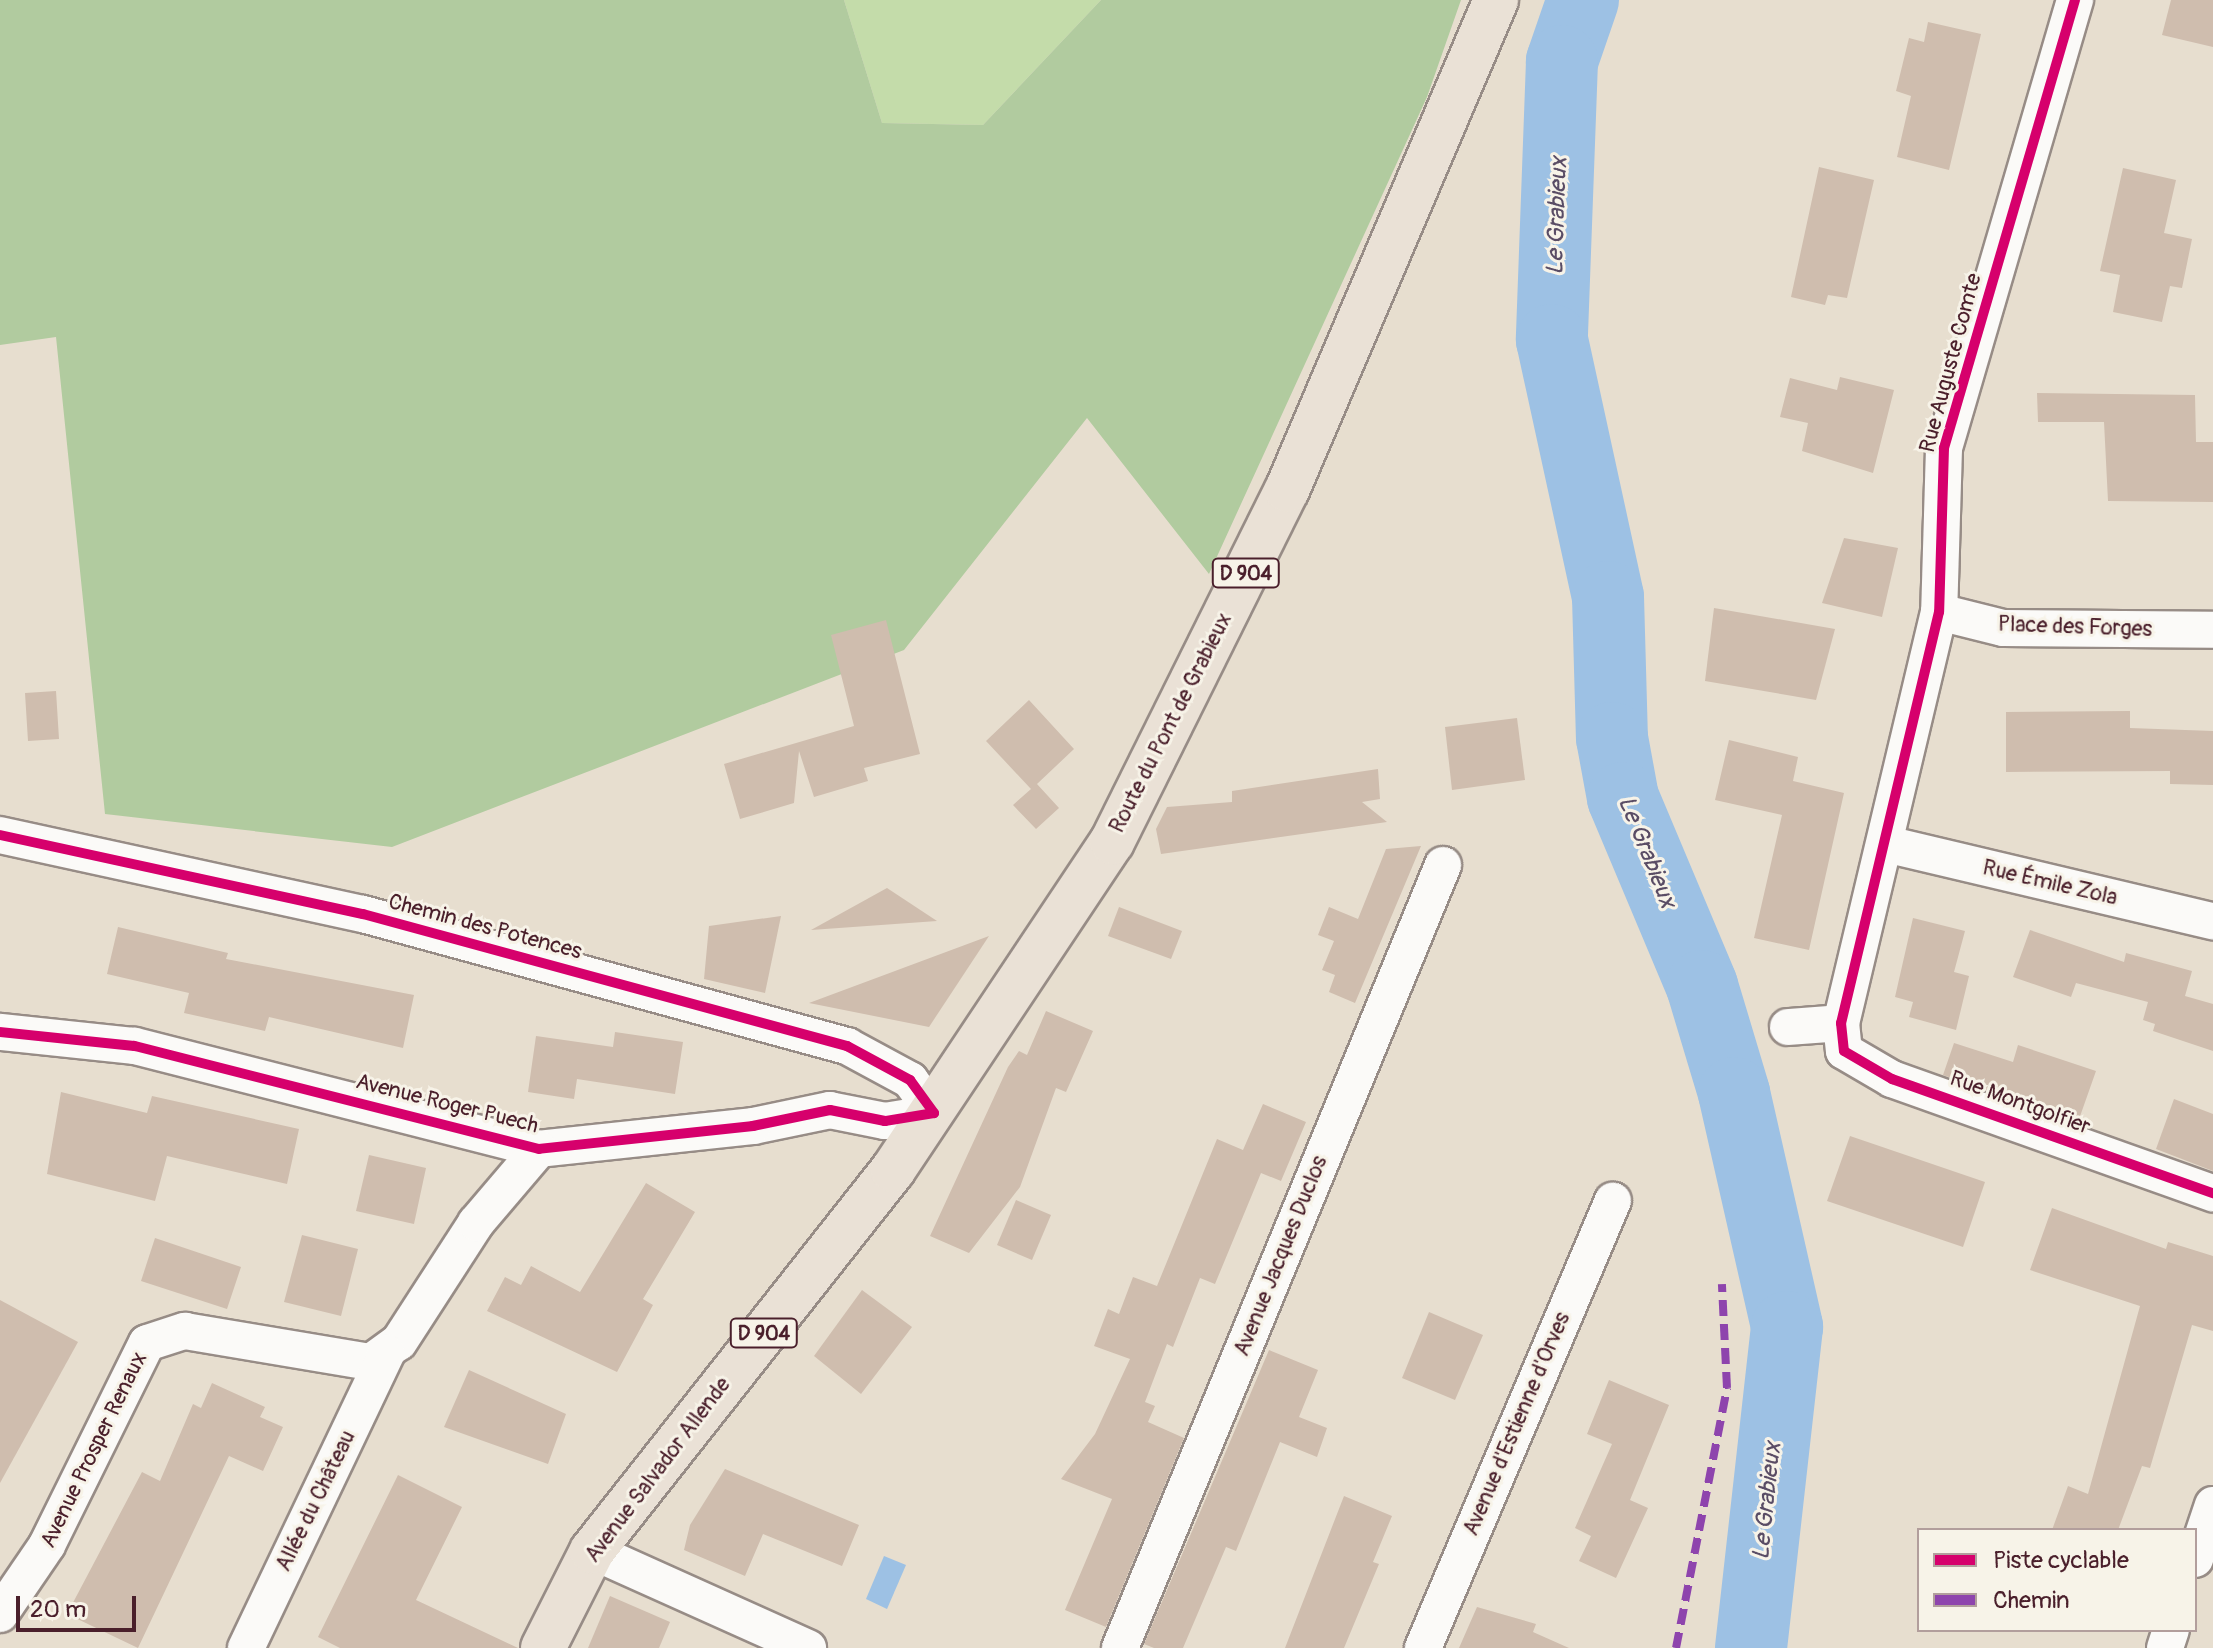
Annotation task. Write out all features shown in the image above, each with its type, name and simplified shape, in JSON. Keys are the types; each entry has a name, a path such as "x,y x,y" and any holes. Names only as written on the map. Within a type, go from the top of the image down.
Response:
{"main road":[{"name":"Route du Pont de Grabieux","path":"934,1113 1112,842 1287,490 1496,0"},
{"name":"Avenue Salvador Allende","path":"543,1648 592,1551 934,1113"}],"street":[{"name":"Rue Auguste Comte","path":"1841,1023 1939,612 1944,448 2075,0"},
{"name":"Place des Forges","path":"1939,612 2003,628 2213,630"},
{"name":"Chemin des Potences","path":"0,835 363,914 847,1046 910,1080 934,1113"},
{"name":"Rue Émile Zola","path":"1886,844 2213,921"},
{"name":"Avenue Jacques Duclos","path":"1120,1648 1443,865"},
{"path":"1788,1027 1841,1023"},
{"name":"Rue Montgolfier","path":"1841,1023 1844,1051 1864,1067 2213,1193"},
{"name":"Avenue Roger Puech","path":"0,1032 134,1046 539,1149 753,1126 830,1110 885,1121 934,1113"},
{"path":"387,1353 476,1223 539,1149"},
{"name":"Avenue d'Estienne d'Orves","path":"1423,1648 1613,1201"},
{"name":"Avenue Prosper Renaux","path":"0,1614 47,1545 147,1343 185,1331 344,1363 387,1353"},
{"name":"Allée du Château","path":"246,1648 387,1353"},
{"path":"2197,1553 2213,1505"},
{"path":"592,1551 808,1648"}],"green space":[{"path":"0,0 844,0 882,123 983,125 1101,0 1461,0 1427,97 1209,574 1087,418 904,650 392,847 105,814 56,337 0,345"},
{"path":"844,0 1101,0 983,125 882,123"}],"water":[{"path":"884,1556 906,1565 887,1609 866,1599"}],"building":[{"path":"2171,0 2213,0 2213,47 2162,35"},
{"path":"1928,22 1981,34 1949,170 1897,157 1911,96 1896,91 1909,38 1924,42"},
{"path":"1819,167 1874,180 1847,298 1828,295 1825,305 1791,297"},
{"path":"2123,168 2176,180 2164,233 2192,239 2182,288 2170,286 2162,322 2113,312 2120,275 2100,271"},
{"path":"1840,377 1894,390 1873,473 1802,451 1808,423 1780,417 1790,378 1837,390"},
{"path":"2037,393 2195,395 2196,442 2213,442 2213,502 2108,501 2104,422 2038,422"},
{"path":"1844,538 1898,548 1882,617 1822,603"},
{"path":"1714,608 1835,629 1816,700 1705,681"},
{"path":"886,620 920,754 864,768 868,781 814,797 799,751 794,803 740,819 724,764 854,726 831,635"},
{"path":"56,691 59,739 28,741 25,693"},
{"path":"1029,700 1074,749 1037,784 1059,808 1036,829 1013,805 1031,789 986,741"},
{"path":"2130,711 2130,728 2213,731 2213,785 2170,784 2170,771 2006,772 2006,712"},
{"path":"1517,718 1525,780 1452,790 1445,727"},
{"path":"1729,740 1798,757 1793,781 1844,793 1809,950 1754,938 1782,815 1715,800"},
{"path":"1378,769 1380,799 1362,802 1387,822 1161,854 1156,829 1167,807 1232,802 1232,791"},
{"path":"1421,846 1355,1003 1329,992 1335,975 1322,970 1334,941 1318,935 1329,907 1358,919 1386,849"},
{"path":"887,888 937,921 811,930"},
{"path":"1119,907 1182,931 1171,959 1108,936"},
{"path":"781,916 765,993 704,979 709,926"},
{"path":"1913,918 1965,931 1954,972 1969,976 1956,1030 1909,1017 1913,1002 1895,997"},
{"path":"118,927 228,953 226,959 414,995 403,1048 269,1017 265,1031 184,1013 189,993 107,974"},
{"path":"2030,930 2124,962 2126,953 2192,971 2185,996 2213,1004 2213,1051 2153,1031 2155,1024 2143,1020 2148,1002 2076,983 2071,997 2013,977"},
{"path":"989,936 929,1027 809,1003"},
{"path":"1046,1011 1093,1031 1066,1092 1056,1088 1020,1187 969,1253 930,1236 1008,1067 1019,1051 1027,1055"},
{"path":"615,1032 683,1042 675,1094 577,1079 574,1099 528,1092 536,1036 613,1047"},
{"path":"1954,1043 2013,1062 2018,1045 2096,1071 2078,1122 1943,1075"},
{"path":"61,1092 147,1113 152,1096 299,1129 287,1184 167,1156 155,1201 47,1174"},
{"path":"2174,1099 2213,1114 2213,1171 2156,1149"},
{"path":"1263,1104 1306,1122 1281,1181 1261,1173 1215,1284 1200,1278 1173,1347 1167,1344 1145,1402 1155,1406 1148,1422 1184,1438 1106,1627 1065,1610 1112,1499 1061,1479 1095,1434 1130,1359 1094,1346 1108,1309 1119,1314 1133,1277 1157,1286 1217,1139 1243,1150"},
{"path":"1850,1136 1985,1182 1963,1247 1827,1201"},
{"path":"369,1155 426,1168 414,1224 356,1211"},
{"path":"646,1183 695,1212 643,1299 653,1305 617,1372 487,1311 505,1277 521,1285 531,1266 580,1292"},
{"path":"1016,1200 1051,1215 1032,1260 997,1245"},
{"path":"2052,1208 2166,1249 2168,1242 2213,1256 2213,1331 2192,1325 2150,1468 2142,1466 2119,1528 2053,1528 2068,1486 2088,1494 2140,1306 2030,1270"},
{"path":"302,1235 358,1249 341,1316 284,1302"},
{"path":"155,1238 241,1267 227,1309 141,1281"},
{"path":"862,1290 912,1327 861,1394 814,1356"},
{"path":"0,1300 78,1342 0,1483"},
{"path":"1429,1312 1483,1335 1455,1400 1402,1378"},
{"path":"1269,1350 1318,1370 1299,1417 1327,1428 1317,1457 1280,1442 1236,1551 1226,1547 1183,1648 1154,1648 1144,1644"},
{"path":"469,1370 566,1414 548,1464 444,1427"},
{"path":"1609,1380 1669,1405 1630,1500 1648,1508 1616,1578 1579,1561 1591,1536 1575,1528 1612,1444 1587,1434"},
{"path":"212,1383 265,1407 260,1417 283,1427 263,1471 229,1456 138,1648 67,1614 142,1472 160,1481 193,1404 201,1408"},
{"path":"725,1469 859,1525 842,1566 763,1534 745,1576 684,1550 690,1525"},
{"path":"398,1475 462,1507 416,1600 518,1648 340,1648 318,1637"},
{"path":"1344,1496 1392,1516 1373,1562 1379,1564 1344,1648 1285,1648"},
{"path":"610,1596 670,1622 659,1648 588,1648"},
{"path":"1477,1607 1536,1624 1533,1632 1569,1648 1459,1648"}],"waterway":[{"name":"Le Grabieux","path":"1583,0 1562,61 1552,340 1608,597 1612,738 1623,798 1702,986 1734,1093 1787,1327 1751,1648"}],"marked path":[{"path":"1676,1648 1727,1388 1722,1284"}],"cycle path":[{"path":"2075,0 1944,448 1939,612 1841,1023 1844,1051 1892,1079 2213,1193"},
{"path":"0,835 363,914 847,1046 910,1080 934,1113 885,1121 830,1110 753,1126 539,1149 134,1046 0,1032"}]}
